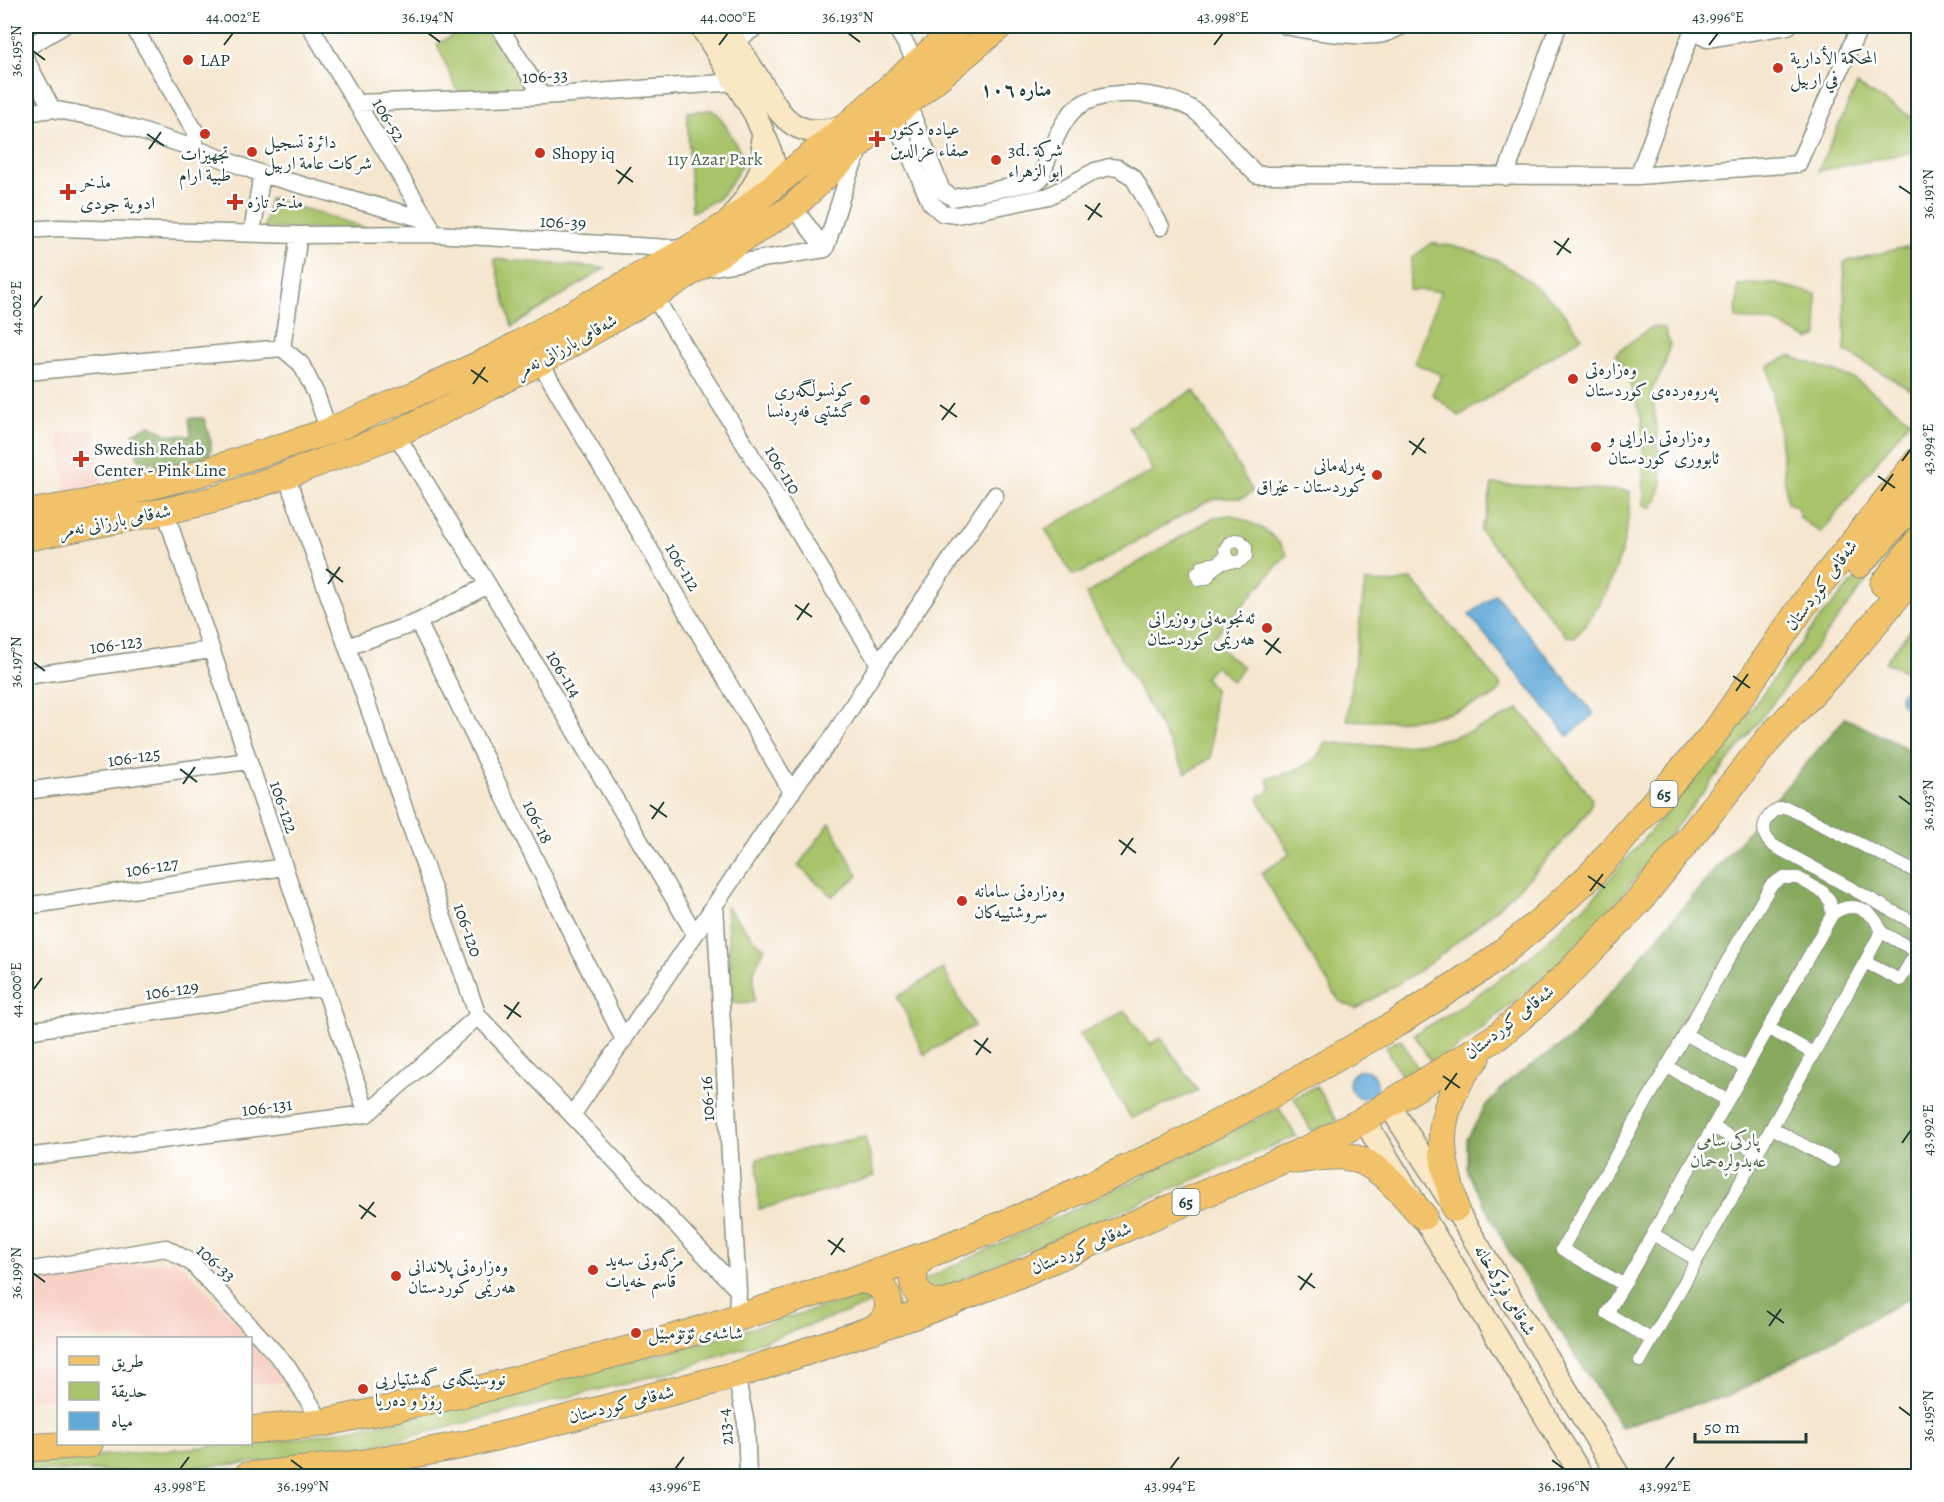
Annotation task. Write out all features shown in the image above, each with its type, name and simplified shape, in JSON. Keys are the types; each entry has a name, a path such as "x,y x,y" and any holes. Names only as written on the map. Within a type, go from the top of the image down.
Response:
{"highway":[{"name":"شەقامی کوردستان","path":"1730,713 1804,604 1918,461"},
{"name":"شەقامی کوردستان","path":"252,1430 322,1423 466,1393 680,1336 852,1281 929,1254 1035,1211 1169,1149 1278,1091 1397,1023 1491,962 1544,919 1592,874 1679,777 1730,713 1918,498"},
{"name":"شەقامی کوردستان","path":"247,1476 355,1470 468,1444 736,1375 951,1302 1149,1219 1310,1148 1364,1120 1498,1035 1536,1004 1639,902 1767,741 1828,656 1918,541"},
{"name":"شەقامی کوردستان","path":"1767,741 1854,648 1918,571"},
{"path":"1455,1208 1443,1152 1443,1131 1449,1106 1456,1085 1498,1035"},
{"path":"1277,1161 1344,1156 1372,1166 1394,1184 1423,1216"},
{"path":"929,1254 922,1258 914,1272 915,1289 920,1296 934,1304 951,1302"},
{"path":"852,1281 870,1280 878,1284 888,1300 889,1309 886,1318 873,1330"},
{"path":"26,1448 63,1445"}],"main road":[{"path":"700,26 729,42 789,123 797,128 810,130 856,132"},
{"name":"شەقامی بارزانی نەمر","path":"26,513 86,502 201,473 328,431 496,356 793,207 917,63 959,26"},
{"name":"شەقامی بارزانی نەمر","path":"26,538 213,500 396,434 540,362 654,296 729,223 779,183 856,132 900,110 1000,26"},
{"path":"729,42 736,82 755,114 769,147 779,183 793,207"},
{"path":"729,223 750,192 762,164 764,147 755,114"},
{"name":"شەقامی فڕۆکەخانە","path":"1389,1105 1455,1208 1619,1476"},
{"name":"شەقامی فڕۆکەخانە","path":"1364,1120 1582,1476"}],"street":[{"path":"26,48 63,26"},
{"path":"133,26 195,130 194,148"},
{"name":"106-52","path":"310,26 431,227"},
{"path":"499,26 542,96"},
{"path":"729,42 758,26"},
{"path":"895,26 917,63"},
{"path":"1286,26 1378,36 1402,26"},
{"path":"1505,177 1558,26"},
{"path":"1638,176 1693,28 1707,39 1784,26"},
{"path":"900,110 942,191 953,198 1036,182 1041,178 1059,132 1073,111 1101,95 1113,94 1158,97 1180,102 1199,114 1257,175 1638,176 1798,164 1860,26"},
{"path":"26,60 52,109"},
{"name":"106-33","path":"357,104 542,96 736,82"},
{"path":"26,113 52,109 99,118 194,148 262,174 431,227"},
{"path":"900,110 930,202 942,213 957,215 1049,196 1095,171 1110,167 1118,168 1132,177 1161,227"},
{"path":"825,249 851,167 856,132"},
{"path":"252,232 262,174"},
{"path":"793,207 825,249"},
{"path":"26,230 58,228 298,235 431,227"},
{"name":"106-39","path":"431,227 692,259 825,249"},
{"path":"282,348 298,235"},
{"name":"106-110","path":"654,296 879,664"},
{"path":"26,372 282,348 301,364 316,394 328,431"},
{"name":"106-112","path":"540,362 792,792"},
{"name":"106-114","path":"396,434 695,934"},
{"name":"106-120","path":"286,475 478,1016 738,1290"},
{"path":"573,1114 792,792 829,743 879,664 995,495"},
{"name":"106-122","path":"165,511 367,1114"},
{"path":"347,647 418,622 488,585"},
{"name":"106-18","path":"418,622 624,1040"},
{"name":"106-123","path":"26,676 211,650"},
{"name":"106-125","path":"26,791 248,761"},
{"path":"1918,873 1788,808 1775,809 1764,826 1765,834 1774,846 1918,925"},
{"name":"106-127","path":"26,906 284,867"},
{"path":"1624,1285 1562,1249 1771,885 1782,878 1798,878 1823,892 1830,901 1832,915"},
{"name":"106-16","path":"715,906 738,1290"},
{"path":"1640,1361 1652,1340 1697,1260 1758,1153 1881,932 1878,922 1865,912 1852,906 1841,907 1832,915 1607,1313 1652,1340"},
{"path":"1865,962 1900,980 1917,950 1881,932"},
{"name":"106-129","path":"26,1031 325,987"},
{"path":"367,1114 478,1016"},
{"path":"1768,1028 1814,1053"},
{"path":"1685,1034 1746,1068"},
{"path":"1666,1066 1727,1100"},
{"name":"106-131","path":"26,1157 367,1114"},
{"path":"1713,1127 1758,1153"},
{"path":"1772,1128 1833,1161"},
{"path":"1653,1234 1697,1260"},
{"name":"106-33","path":"26,1270 166,1248 192,1263 288,1367 322,1423"},
{"path":"737,1318 738,1290"},
{"name":"213-4","path":"736,1375 746,1423 748,1476"}],"shaded area":[{"name":"Swedish Rehab Center - Pink Line","path":"95,429 103,486 66,495 59,433"},
{"path":"174,1261 183,1266 249,1337 57,1337 57,1398 26,1400 26,1277"},
{"path":"252,1340 285,1382 252,1384"}],"green space":[{"path":"470,26 486,26 529,89 457,91 437,44"},
{"path":"1857,85 1918,121 1918,151 1818,171"},
{"name":"11y Azar Park","path":"712,110 718,114 741,153 742,164 718,199 692,212 687,112"},
{"path":"270,198 372,230 264,228"},
{"path":"1431,243 1464,248 1498,261 1528,280 1558,306 1582,337 1459,416 1432,394 1442,375 1414,363 1441,291 1409,290 1412,258"},
{"path":"1906,247 1918,248 1918,394 1845,351 1844,262"},
{"path":"494,259 605,268 512,327"},
{"path":"1772,283 1816,294 1818,336 1809,340 1775,322 1736,319 1738,285"},
{"path":"1651,327 1664,328 1670,344 1664,368 1652,389 1662,482 1658,498 1651,508 1644,505 1642,420 1623,365 1615,354"},
{"path":"1790,356 1855,379 1910,420 1821,533 1800,518 1798,508 1787,502 1780,435 1768,366"},
{"path":"1194,390 1253,492 1241,498 1220,498 1204,503 1081,573 1072,574 1045,529 1153,471 1129,427"},
{"path":"189,418 204,418 211,442 210,459 158,471 153,469 157,463 153,461 145,467 137,457 133,433 150,425 167,434 191,436"},
{"path":"1492,484 1630,491 1626,530 1616,569 1598,606 1575,637 1566,636 1480,530 1487,512"},
{"path":"1918,510 1918,514 1736,751 1611,909 1548,973 1471,1038 1432,1064 1414,1034 1456,1010 1532,955 1596,895 1726,742 1820,618"},
{"path":"1232,515 1270,534 1287,555 1211,641 1243,667 1233,681 1215,666 1205,677 1214,689 1211,758 1186,773 1086,594 1214,517"},
{"path":"1412,579 1500,684 1500,690 1486,700 1431,717 1398,721 1347,720 1365,582 1393,583"},
{"path":"1918,620 1918,677 1885,662"},
{"path":"1519,709 1588,793 1592,799 1590,809 1556,850 1519,888 1438,957 1356,1009 1339,1001 1261,873 1290,854 1258,799 1261,794 1265,796 1271,787 1267,780 1310,762 1319,755 1326,742 1378,746 1426,742 1472,731"},
{"name":"پارکی سامی عەبدولڕەحمان","path":"1845,718 1918,754 1918,1300 1913,1296 1731,1395 1621,1427 1511,1255 1467,1172 1467,1139 1486,1105 1510,1080 1572,1037"},
{"path":"830,823 858,876 832,896 798,866"},
{"path":"726,906 749,934 765,948 754,970 754,1002 733,1003"},
{"path":"943,969 974,1026 924,1055 898,996"},
{"path":"1125,1011 1150,1044 1161,1038 1198,1091 1131,1118 1079,1034"},
{"path":"1401,1039 1421,1074 1406,1084 1385,1047"},
{"path":"1316,1086 1337,1121 1312,1132 1294,1098"},
{"path":"1279,1108 1296,1136 929,1293 923,1280 1127,1184"},
{"path":"865,1137 875,1176 759,1209 757,1159"},
{"path":"867,1294 871,1299 868,1305 685,1368 397,1440 297,1459 147,1471 26,1471 26,1462 225,1445 252,1445 252,1443 295,1439 399,1420 680,1349"}],"water":[{"path":"1495,594 1594,714 1568,736 1469,615"},
{"path":"1910,688 1917,691 1920,698 1917,705 1910,708 1903,705 1900,698 1903,691"},
{"path":"1363,1070 1373,1074 1377,1084 1373,1094 1363,1098 1353,1094 1349,1084 1353,1074"}],"place":[{"name":"LAP","path":"188,60"},
{"name":"المحكمة الٲدارية في اربيل","path":"1778,68"},
{"name":"تجهيزات طبية ارام","path":"205,134"},
{"name":"عياده دكتور صفاء عزالدين","path":"877,139"},
{"name":"دائرة تسجيل شركات عامة اربيل","path":"252,152"},
{"name":"Shopy iq","path":"540,153"},
{"name":"3d. شركة ابو الزهراء","path":"996,160"},
{"name":"مذخر ادوية جودى","path":"68,192"},
{"name":"مذخر تازه","path":"235,202"},
{"name":"وەزارەتی پەروەردەی کوردستان","path":"1573,379"},
{"name":"کونسوڵگەری گشتیی فەڕەنسا","path":"865,400"},
{"name":"وەزارەتی دارایی و ئابووری کوردستان","path":"1596,447"},
{"name":"Swedish Rehab Center - Pink Line","path":"81,459"},
{"name":"پەرلەمانی کوردستان - عێراق","path":"1377,475"},
{"name":"ئەنجومەنی وەزیرانی هەرێمی کوردستان","path":"1267,628"},
{"name":"وەزارەتی سامانە سروشتییەکان","path":"962,901"},
{"name":"مزگەوتی سەید قاسم خەیات","path":"593,1270"},
{"name":"وەزارەتی پلاندانی هەرێمی کوردستان","path":"396,1276"},
{"name":"شاشەی ئۆتۆمبێل","path":"636,1333"},
{"name":"نووسینگەی گەشتیاریی ڕۆژ و دەریا","path":"363,1389"}],"district":[{"name":"منارە ١٠٦","path":"1016,89"}]}
